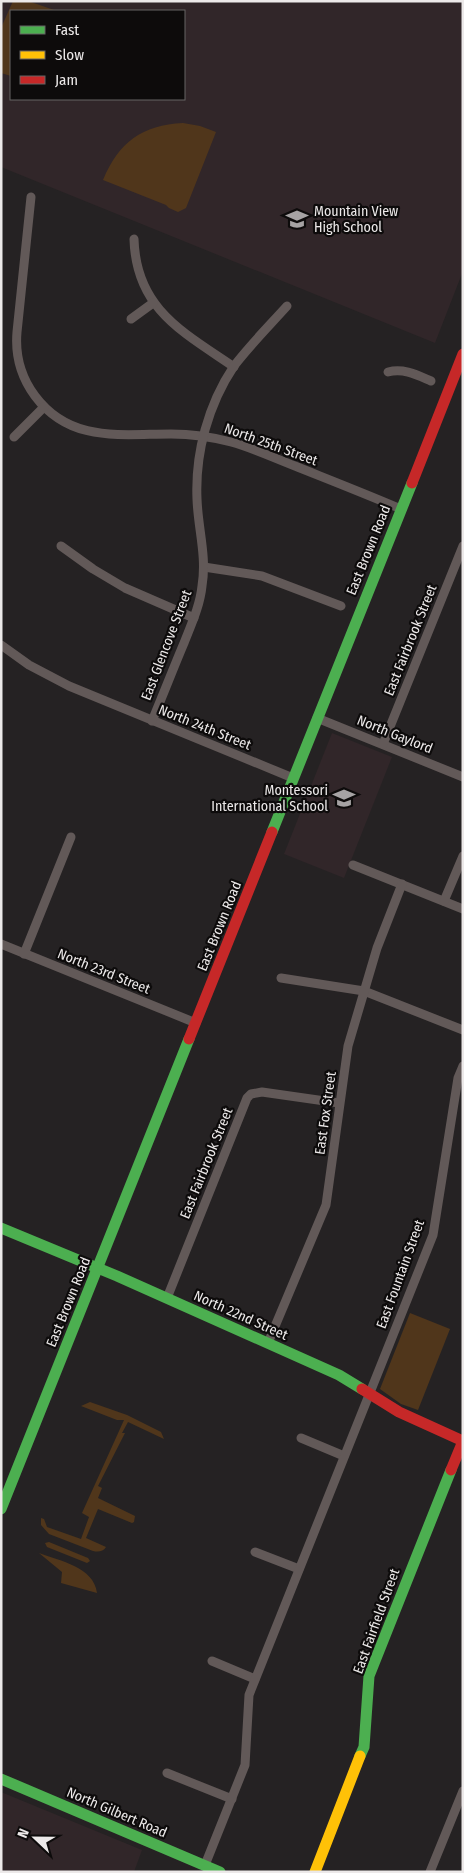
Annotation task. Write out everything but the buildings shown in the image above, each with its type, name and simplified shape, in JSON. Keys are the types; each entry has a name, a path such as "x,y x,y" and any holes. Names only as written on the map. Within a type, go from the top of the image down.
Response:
{"main road":[{"name":"East Brown Road","path":"1,1509 463,354"},
{"name":"North 22nd Street","path":"1,1228 167,1298 339,1375 399,1412 463,1441"},
{"name":"East Fairfield Street","path":"315,1872 364,1748 369,1676 463,1441"},
{"name":"North Gilbert Road","path":"1,1779 212,1869"}],"street":[{"name":"North 25th Street","path":"31,197 16,342 19,362 26,382 44,407 61,420 92,433 113,435 172,434 203,436 232,442 401,509"},
{"path":"134,239 137,267 153,303 175,326 234,367"},
{"path":"131,319 153,303"},
{"name":"East Glencove Street","path":"152,721 194,618 200,598 204,567 197,489 198,463 203,436 216,400 234,367 287,306"},
{"path":"388,372 398,370 409,372 431,381"},
{"path":"14,437 44,407"},
{"path":"61,546 93,569 125,588 194,618"},
{"name":"East Fairbrook Street","path":"383,744 463,546"},
{"path":"204,567 262,576 341,606"},
{"name":"North 24th Street","path":"1,645 43,673 152,721 294,778"},
{"name":"North Gaylord","path":"317,718 463,777"},
{"path":"24,954 71,837"},
{"path":"444,901 463,856"},
{"path":"353,865 463,909"},
{"name":"East Fox Street","path":"268,1343 326,1205 348,1046 377,948 402,884"},
{"name":"North 23rd Street","path":"1,944 196,1023"},
{"path":"281,978 364,991 463,1030"},
{"name":"East Fountain Street","path":"212,1869 232,1798 245,1765 248,1695 433,1235 458,1078 463,1066"},
{"name":"East Fairbrook Street","path":"167,1298 247,1098 251,1094 262,1092 339,1103"},
{"path":"301,1438 344,1456"},
{"path":"256,1552 299,1569"},
{"path":"212,1661 255,1679"},
{"path":"167,1773 232,1798"},
{"path":"430,1872 463,1791"}],"shaded area":[{"name":"Mountain View High School","path":"1,1 463,1 463,271 435,343 1,167"},
{"path":"13,1 28,1 54,10 10,10 10,76 1,73 1,28"},
{"path":"183,123 200,126 216,132 186,208 178,212 166,205 103,180 116,155 134,138 155,127"},
{"path":"332,733 392,757 344,878 284,854"},
{"path":"410,1313 450,1329 418,1410 401,1404 380,1389"},
{"path":"90,1402 127,1415 161,1432 164,1439 128,1422 122,1433 125,1433 98,1486 102,1488 98,1498 135,1516 134,1522 132,1523 98,1509 86,1538 106,1547 99,1551 93,1551 49,1534 41,1525 41,1518 44,1519 47,1527 81,1539 89,1517 82,1513 124,1420 117,1420 81,1406"},
{"path":"49,1542 88,1558 90,1561 87,1563 47,1547 45,1543"},
{"path":"39,1553 66,1562 83,1571 95,1584 97,1593 61,1583 62,1572"},
{"path":"1,1792 142,1850 134,1872 1,1872"}],"traffic: fast":[{"path":"272,832 412,483"},
{"path":"1,1509 189,1039"},
{"path":"1,1228 117,1276 339,1375 362,1389"},
{"path":"360,1756 364,1747 369,1676 451,1470"},
{"path":"1,1779 220,1872"}],"traffic: slow":[{"path":"315,1872 360,1756"}],"traffic: jam":[{"path":"412,483 463,354"},
{"path":"189,1039 272,832"},
{"path":"362,1389 399,1412 463,1441 451,1470"}],"place":[{"name":"Mountain View High School","path":"297,219"},
{"name":"Montessori International School","path":"344,798"}]}
